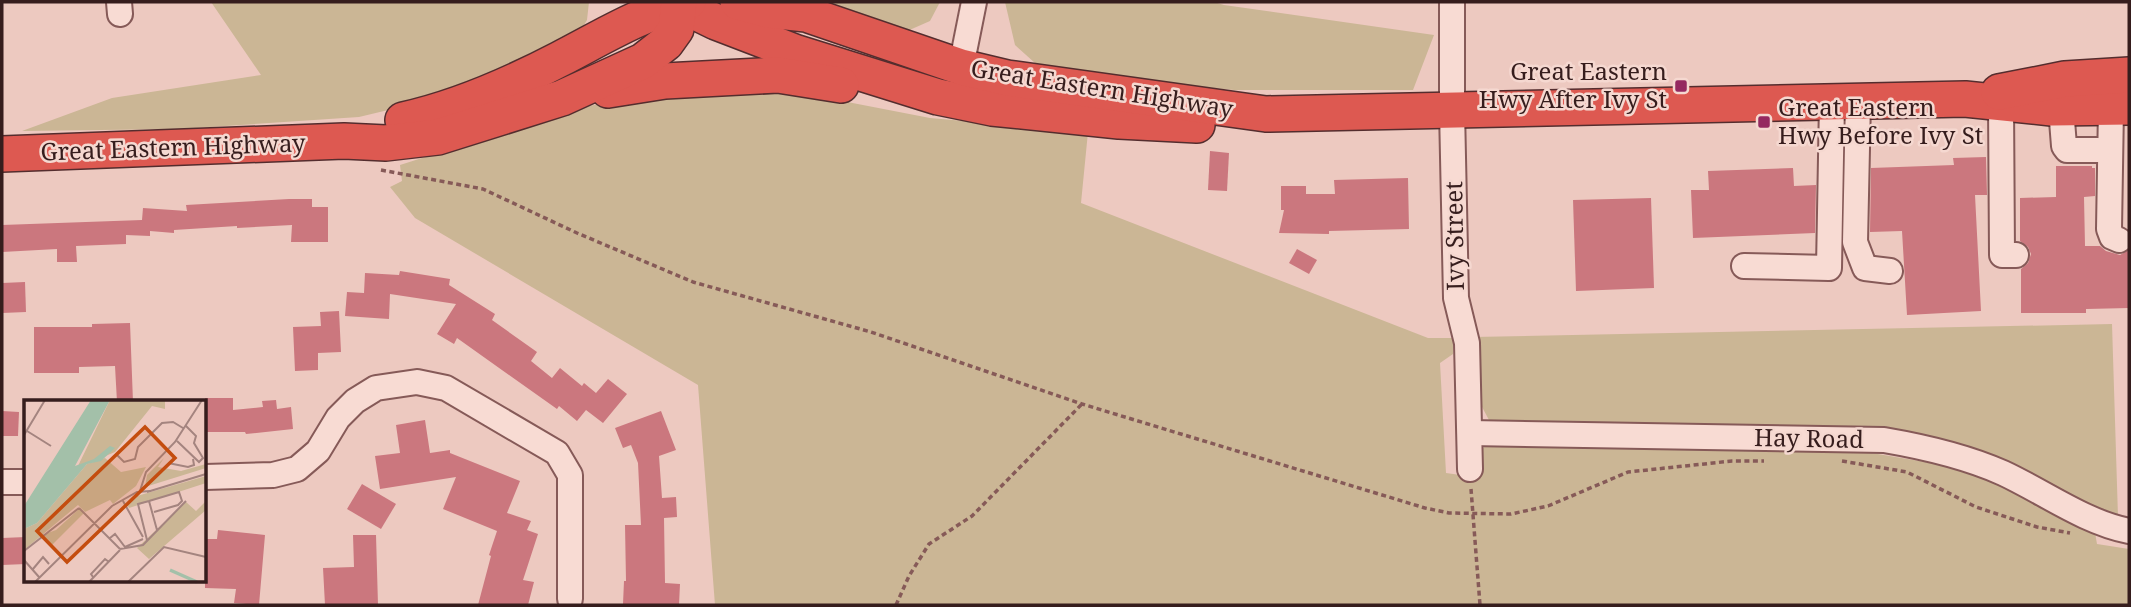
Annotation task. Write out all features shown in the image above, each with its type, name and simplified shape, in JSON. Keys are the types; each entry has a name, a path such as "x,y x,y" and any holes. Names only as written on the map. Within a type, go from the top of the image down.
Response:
{"highway":[{"path":"594,41 610,17 611,2"},
{"name":"Great Eastern Highway","path":"2,154 344,141 386,143 438,137 562,98 643,61 666,43 676,29 680,2"},
{"name":"Great Eastern Highway","path":"344,141 391,123 440,112 534,73 649,13 680,2 716,22 797,53 938,97 1005,109 1119,121 1209,126 1266,114"},
{"name":"Great Eastern Highway","path":"738,2 768,10 793,8 961,67 1007,78 1266,114 1965,99 2061,108 2113,107"},
{"path":"562,98 665,81 778,75 938,97"},
{"name":"Great Eastern Highway","path":"1965,99 2065,79 2129,75"}],"street":[{"path":"961,67 974,2"},
{"name":"Ivy Street","path":"1452,2 1457,305 1467,343 1470,469"},
{"path":"1744,267 1829,268 1845,101"},
{"path":"1845,101 1855,242 1865,268 1890,271"},
{"path":"2001,103 2002,255 2016,255"},
{"path":"2113,107 2109,229 2112,237 2108,240 2098,150 2113,107"},
{"path":"2061,108 2064,146 2067,150 2098,150"},
{"path":"206,477 273,475 297,469 318,451 338,418 355,401 376,388 417,382 446,388 556,453 570,475 570,599"},
{"name":"Hay Road","path":"1470,433 1884,440 1934,449 1966,459 2003,473 2090,517 2129,531"},
{"path":"2,482 24,482"}],"path":[{"path":"380,170 483,189 577,233 693,282 871,332 1082,404 1424,508 1449,513 1511,514 1548,506 1628,471 1732,461 1774,460"},
{"path":"896,605 909,576 929,544 972,516 1082,404"},
{"path":"1842,461 1907,472 1976,507 2037,527 2075,534"},
{"path":"1470,469 1480,605"}],"shaded area":[{"path":"211,2 589,2 587,20 574,42 455,94 359,117 180,129 22,131 112,98 261,75"},
{"path":"806,2 940,2 930,21 905,32"},
{"path":"1005,2 1214,2 1434,35 1413,90 1234,90 1045,72 1015,45"},
{"path":"770,87 930,118 1088,132 1081,203 1428,338 1454,338 1453,354 1440,363 1446,473 1475,477 1478,454 1488,443 1842,448 1967,469 2094,527 2097,544 2129,549 2129,605 715,605 698,385 415,218 390,187 402,181 400,165 579,108 674,89"},
{"path":"2112,324 2118,517 2089,509 2028,473 1966,446 1918,433 1824,426 1489,420 1474,392 1473,337"}],"building":[{"path":"1210,151 1229,153 1227,191 1208,190"},
{"path":"1986,157 1987,195 1975,195 1981,311 1907,315 1902,231 1870,232 1871,168 1954,165 1953,158"},
{"path":"2056,166 2095,168 2095,196 2084,197 2085,246 2100,246 2120,255 2129,250 2129,308 2086,309 2086,313 2021,313 2021,269 2028,263 2031,254 2028,247 2020,241 2020,198 2056,197"},
{"path":"1793,168 1794,186 1816,185 1815,233 1693,238 1691,190 1709,190 1708,171"},
{"path":"1408,178 1409,229 1329,231 1329,234 1279,233 1284,210 1281,210 1281,186 1306,186 1306,194 1335,194 1334,180"},
{"path":"1651,198 1654,288 1576,291 1573,200"},
{"path":"312,199 312,207 328,207 328,242 291,242 292,225 237,226 174,230 174,233 150,231 150,236 126,235 126,244 76,246 77,262 57,262 57,249 2,252 2,225 142,220 143,208 187,211 186,205"},
{"path":"1297,249 1317,260 1309,274 1289,263"},
{"path":"400,271 450,279 449,285 495,314 492,320 537,352 531,361 552,378 560,368 582,386 584,383 596,393 608,379 627,394 603,423 586,410 577,421 457,338 454,344 437,334 456,304 390,294 389,319 345,316 347,292 364,293 365,273 399,275"},
{"path":"25,282 26,312 2,313 2,283"},
{"path":"339,311 341,352 318,353 318,370 295,371 293,327 321,326 320,312"},
{"path":"130,323 133,400 117,400 115,366 79,367 79,373 34,373 34,327 92,327 92,324"},
{"path":"233,398 233,410 263,407 262,401 276,400 277,409 291,407 293,429 246,434 206,432 205,400"},
{"path":"2,411 19,412 18,436 2,436"},
{"path":"661,411 676,450 659,456 662,498 676,497 677,517 664,518 665,583 680,584 679,605 623,604 626,581 625,525 641,525 638,463 631,445 623,448 615,428"},
{"path":"425,420 430,453 450,450 450,453 520,481 507,513 531,521 527,530 538,534 523,580 534,582 528,605 478,605 497,531 443,509 456,477 380,489 375,456 400,453 396,425"},
{"path":"362,484 396,504 381,529 347,509"},
{"path":"218,530 265,535 259,605 234,603 236,589 205,588 206,539 217,539"},
{"path":"353,535 376,535 378,605 325,605 323,568 354,567"},
{"path":"24,537 24,564 2,565 2,538"}],"place":[{"name":"Great Eastern Hwy After Ivy St","path":"1681,86"},
{"name":"Great Eastern Hwy Before Ivy St","path":"1764,122"}]}
